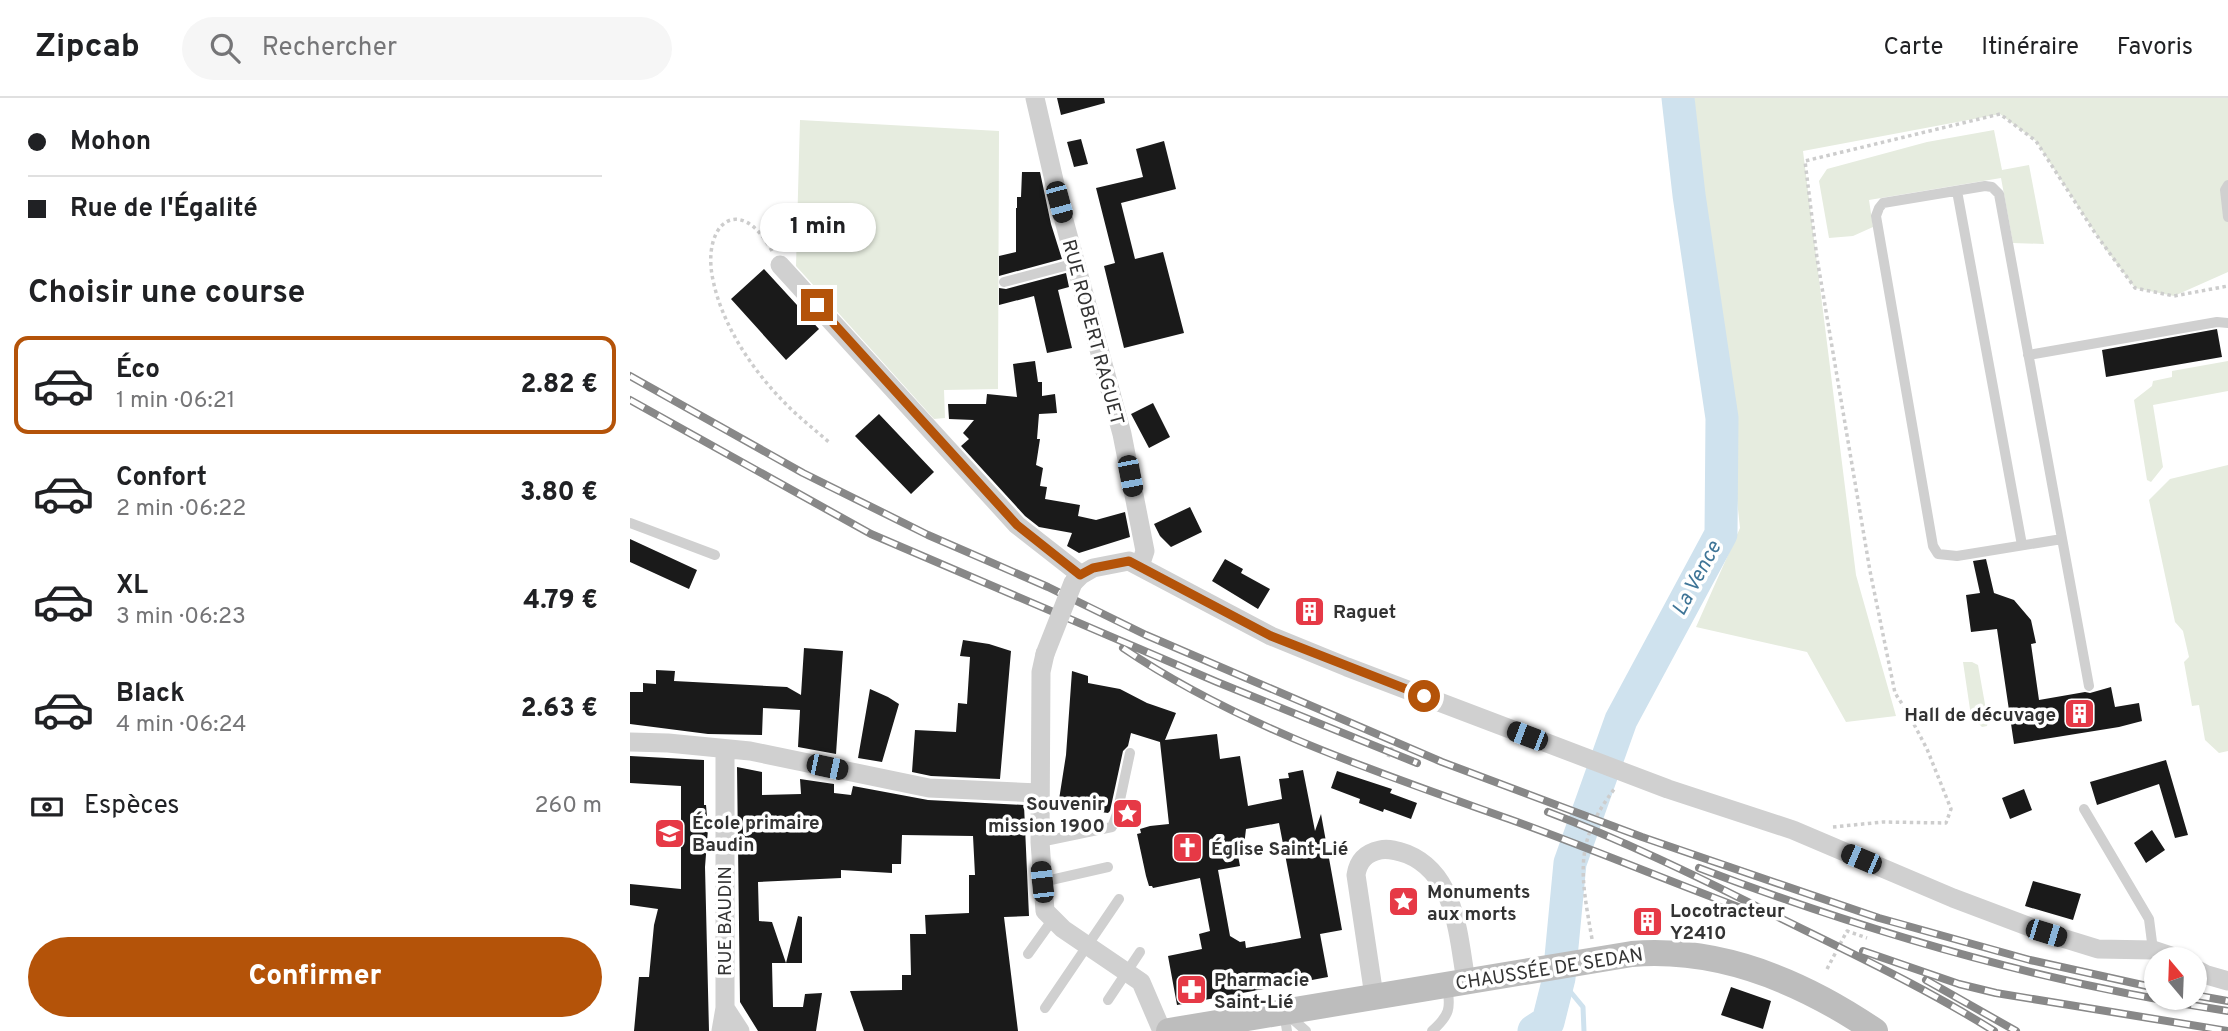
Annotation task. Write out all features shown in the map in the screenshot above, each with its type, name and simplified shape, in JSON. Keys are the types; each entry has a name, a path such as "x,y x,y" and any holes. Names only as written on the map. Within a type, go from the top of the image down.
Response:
{"main road":[{"name":"CHAUSSÉE DE SEDAN","path":"1169,1031 1286,1021 1374,996 1651,953 1692,954 1781,979 1875,1031"}],"street":[{"name":"RUE ROBERT RAGUET","path":"1035,98 1122,434 1145,551 1140,566"},
{"path":"780,265 1017,525 1077,579"},
{"path":"1162,1031 1141,982 1063,929 1045,911 1042,882 1039,793 1041,672 1045,654 1077,579 1093,568 1129,561 1271,636 1579,755 1624,778 1793,830 1953,898 2046,933 2098,949 2144,950"},
{"path":"630,742 750,751 929,788 1039,793"},
{"name":"RUE BAUDIN","path":"721,1031 725,1008 725,750"},
{"path":"1374,996 1356,875 1362,859 1379,850 1389,849 1414,857 1441,881 1450,901 1456,983"},
{"path":"2207,975 2228,981"},
{"path":"725,1008 740,1031"}],"lane":[{"path":"2228,185 2225,190 2228,217"},
{"path":"2062,538 1957,556 1938,554 1931,533 1876,216 1883,203 1985,186 1992,187 1999,194 2028,355 2062,538 2089,686"},
{"path":"1957,191 2021,545"},
{"path":"1004,282 1076,263"},
{"path":"2028,355 2217,322 2228,323"},
{"path":"630,523 715,555"},
{"path":"1040,842 1112,827 1130,752"},
{"path":"2084,809 2149,919 2153,947"},
{"path":"1042,882 1108,867"},
{"path":"1045,1008 1119,900"},
{"path":"1028,954 1053,919"},
{"path":"1108,1000 1140,952"},
{"path":"1433,1031 1443,1021 1450,1007 1456,983"},
{"path":"1286,1021 1306,1031"}],"path":[{"path":"780,265 757,228 748,220 735,219 726,223 717,231 712,241 710,259 713,281 737,342 782,400 830,443"},
{"path":"1388,757 1396,738"},
{"path":"1381,776 1383,770"},
{"path":"1589,922 1582,859 1597,811 1624,778"},
{"path":"1827,970 1847,931 1867,938"}],"shaded area":[{"path":"1694,98 2228,98 2228,272 2174,296 2135,288 2105,248 2036,141 2000,114 1803,151 1856,575 1896,716 1846,722 1807,652 1696,627 1740,528"},
{"path":"800,120 999,131 998,389 944,390 945,418 934,419 796,266"},
{"path":"1994,130 2002,170 2029,165 2044,244 2013,243 2001,178 1869,200 1873,227 1853,236 1829,238 1819,181 1827,169 1927,142"},
{"path":"2228,361 2228,391 2153,405 2163,467 2151,482 2147,480 2134,400 2152,386 2153,381 2172,377 2172,371"},
{"path":"2228,465 2228,751 2219,753 2205,740 2199,705 2192,706 2184,662 2189,657 2183,631 2175,622 2149,500 2170,479"},
{"path":"1963,662 1978,665 1987,726 1982,727 1971,716"}],"building":[{"path":"1057,98 1104,98 1105,103 1061,115"},
{"path":"1081,139 1088,164 1074,167 1067,142"},
{"path":"1164,141 1176,189 1121,203 1135,259 1163,252 1184,333 1124,348 1104,266 1115,263 1096,188 1143,177 1136,149"},
{"path":"1022,172 1040,172 1062,259 999,276 999,256 1016,252 1016,208 1017,197 1021,197"},
{"path":"764,269 819,329 786,360 731,299"},
{"path":"1066,273 1069,287 1058,290 1072,348 1047,353 1034,296 999,305 999,288 1006,289"},
{"path":"2217,329 2222,357 2106,377 2102,350"},
{"path":"1035,361 1038,382 1042,382 1042,396 1055,394 1057,413 1039,414 1037,439 1040,439 1036,465 1043,468 1040,486 1047,487 1045,499 1080,505 1078,516 1096,520 1125,512 1130,537 1079,553 1067,546 1072,533 1039,527 1025,516 961,446 969,439 963,433 974,420 949,419 948,404 986,404 987,394 1017,397 1013,364"},
{"path":"1153,403 1170,437 1149,448 1131,414"},
{"path":"879,414 934,472 911,494 855,436"},
{"path":"1190,507 1202,532 1171,547 1160,536 1154,524"},
{"path":"630,539 697,570 689,589 630,562"},
{"path":"1225,559 1243,569 1241,573 1270,589 1258,609 1212,581"},
{"path":"1986,559 1994,593 2014,600 2031,620 2036,643 2031,644 2039,700 2090,693 2111,687 2115,707 2139,703 2142,721 2014,744 1997,629 1971,632 1966,595 1980,593 1973,561"},
{"path":"963,640 1011,651 1000,779 931,776 912,772 915,730 956,732 958,703 967,704 970,657 960,656"},
{"path":"804,648 843,651 836,754 798,747 800,710 763,708 762,735 708,734 630,724 630,692 643,692 643,683 656,684 656,670 675,671 674,681 787,687 801,695"},
{"path":"1072,671 1088,676 1088,683 1120,689 1147,703 1176,713 1165,740 1217,734 1220,759 1240,756 1248,806 1282,799 1279,779 1289,778 1288,773 1303,770 1315,831 1321,814 1342,930 1320,934 1328,977 1177,1005 1168,956 1202,949 1199,934 1210,931 1200,878 1153,888 1149,886 1146,876 1137,834 1141,833 1140,829 1169,824 1160,742 1131,733 1128,746 1123,751 1108,813 1058,806 1066,755","holes":["1279,823 1301,938 1246,948 1245,941 1240,942 1230,936 1218,870 1240,866 1236,845 1244,846 1246,829"]},
{"path":"870,689 899,704 882,762 858,758"},
{"path":"630,756 704,760 704,805 708,829 705,867 709,1031 634,1031 639,977 649,977 658,909 630,905 630,884 681,889 681,786 630,783"},
{"path":"2166,760 2188,835 2175,838 2159,784 2097,805 2090,782"},
{"path":"737,767 762,772 762,795 801,794 800,779 834,784 834,793 851,795 853,786 928,800 1024,805 1029,916 1004,917 1018,1031 864,1031 850,991 902,990 902,975 911,975 910,934 926,934 925,915 969,913 969,875 975,875 973,836 902,835 901,864 892,864 892,873 841,870 841,878 758,882 759,921 772,922 786,963 772,963 773,1007 803,1007 805,994 822,993 816,1031 758,1031 740,1002"},
{"path":"1337,771 1392,789 1390,793 1417,803 1411,819 1359,803 1360,799 1331,788"},
{"path":"2024,789 2032,810 2010,819 2002,798"},
{"path":"2152,830 2165,850 2146,863 2134,843"},
{"path":"2033,881 2081,894 2073,920 2025,906"},
{"path":"798,916 802,917 802,963 786,963"},
{"path":"1731,987 1771,1001 1763,1029 1721,1015"}],"waterway":[{"name":"La Vence","path":"1534,1031 1548,1022 1559,978 1570,863 1621,720 1721,534 1722,418 1689,195 1678,98"},
{"path":"1559,978 1583,1007 1584,1031"}],"railway":[{"path":"630,376 803,473 928,535 1048,587 1146,635 1442,762 1642,837 1879,918 2030,960 2144,985"},
{"path":"630,400 871,534 1217,682 1417,763"},
{"path":"1123,648 1214,701 1310,746 1741,908"},
{"path":"1548,812 1630,846 1736,896 1909,982 1994,1031"},
{"path":"1699,868 1828,914 1960,954 2093,986 2228,1011"},
{"path":"1863,951 1959,984 1996,993 2228,1031"},
{"path":"1926,980 2016,1031"},
{"path":"2207,997 2228,1001"}],"place":[{"name":"Raguet","path":"1310,611"},
{"name":"Hall de décuvage","path":"2079,714"},
{"name":"Souvenir mission 1900","path":"1128,814"},
{"name":"École primaire Baudin","path":"669,833"},
{"name":"Église Saint-Lié","path":"1188,848"},
{"name":"Monuments aux morts","path":"1404,902"},
{"name":"Locotracteur Y2410","path":"1647,921"},
{"name":"Pharmacie Saint-Lié","path":"1191,990"}],"route":[{"path":"817,305 1017,525 1080,575 1093,568 1129,561 1271,636 1424,696"}]}
